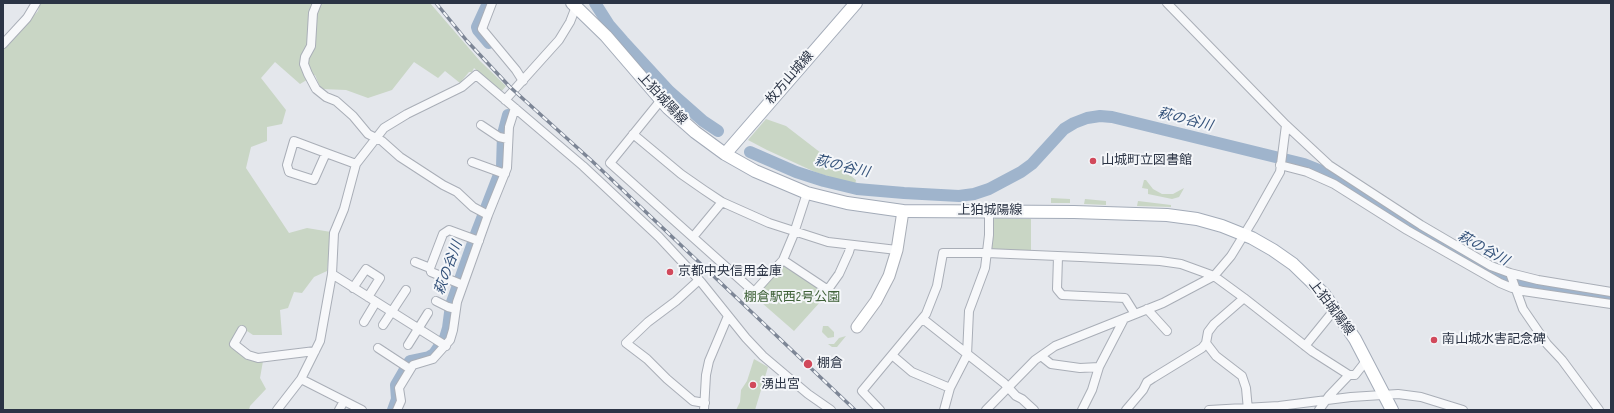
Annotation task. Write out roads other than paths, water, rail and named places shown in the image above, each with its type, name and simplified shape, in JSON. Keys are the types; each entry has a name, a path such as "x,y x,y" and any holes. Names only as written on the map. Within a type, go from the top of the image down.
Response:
{"main road":[{"name":"枚方山城線","path":"725,154 856,3"},
{"name":"上狛城陽線","path":"575,4 606,36 681,121 725,154 755,171 807,193 847,203 903,211 989,211 1167,215 1197,219 1244,234 1268,247 1293,264 1315,285 1335,309 1355,339 1392,410"}],"street":[{"path":"3,44 27,18 36,3"},
{"path":"318,3 312,19 311,46 305,57 304,64 308,74 320,93 336,101 353,116 368,134 382,141 405,160 457,192 473,207 486,214"},
{"path":"492,3 482,29 516,70 523,81"},
{"path":"1167,3 1286,125 1340,174 1421,225 1491,266 1511,275 1611,292"},
{"path":"505,100 559,40 570,22 575,4"},
{"path":"277,410 301,379 320,341 332,274 334,233 344,209 356,164 384,128 462,87 476,75 588,170 659,238 699,280 746,338 763,356 808,394 832,410"},
{"path":"661,100 610,163 753,291 756,290 783,260 807,193"},
{"path":"397,410 401,401 399,388 408,367 433,360 443,345 450,340 453,330 453,308 460,284 502,172 508,160 505,138 515,108"},
{"path":"481,125 505,138"},
{"path":"986,410 1040,356 1055,346 1147,310 1182,294 1214,276 1231,256 1280,172 1286,125"},
{"path":"633,134 681,174 722,202 769,223 828,242 897,250"},
{"path":"326,153 314,180 289,172 287,166 294,141 356,164"},
{"path":"1281,161 1334,184 1407,230 1478,272 1500,283 1516,288 1611,304"},
{"path":"472,162 502,172"},
{"path":"693,237 722,202"},
{"path":"857,327 869,313 889,276 897,250 903,211"},
{"path":"944,410 950,388 967,354 969,311 985,268 989,211"},
{"path":"430,268 443,234 449,230 476,240"},
{"path":"783,260 825,288 829,288 839,274 851,245"},
{"path":"880,410 862,391 923,319 937,286 943,253 987,253 1160,261 1181,264 1214,276 1313,352 1349,375 1355,375 1366,361"},
{"path":"1058,257 1057,289 1062,295 1125,298 1135,314"},
{"path":"415,262 430,268 431,272 460,284"},
{"path":"353,288 366,269 380,278 368,297"},
{"path":"332,274 443,345"},
{"path":"1511,275 1523,309 1547,344 1562,360 1599,410"},
{"path":"699,280 676,301 648,322 626,343 647,359 667,379 693,401 705,406 706,375 709,361 728,316"},
{"path":"383,325 406,290"},
{"path":"1126,410 1143,390 1147,382 1202,348 1206,343 1208,332 1214,324 1244,298"},
{"path":"436,301 453,308"},
{"path":"364,322 376,302"},
{"path":"1305,346 1335,309"},
{"path":"1147,310 1167,331"},
{"path":"408,345 428,313"},
{"path":"923,319 1004,383 1016,396 1022,398 1034,410"},
{"path":"1082,410 1092,390 1099,367 1124,319"},
{"path":"242,330 234,344 248,355 258,358 315,351"},
{"path":"1206,343 1216,356 1242,376 1246,388 1248,409"},
{"path":"378,348 408,367"},
{"path":"892,356 912,372 950,388"},
{"path":"1040,356 1051,364 1080,368 1099,367"},
{"path":"1319,410 1324,401 1349,375"},
{"path":"301,379 362,410"},
{"path":"1209,410 1248,409 1351,397 1398,394 1421,397 1463,410"},
{"path":"339,410 344,401"}],"waterway":[{"name":"萩の谷川","path":"488,3 477,27 489,43"},
{"name":"萩の谷川","path":"595,3 609,25 669,91 703,121 718,131"},
{"name":"萩の谷川","path":"393,410 397,399 396,385 410,361 429,357 434,354 445,338 451,305 502,167 503,134 508,115"},
{"name":"萩の谷川","path":"750,152 796,172 857,189 959,196 974,194 989,189 1021,172 1032,164 1064,129 1074,123 1087,118 1100,116 1112,117 1304,164 1324,172 1346,184 1375,204 1497,276 1525,284 1611,298"}],"railway":[{"path":"436,3 467,41 510,87 592,161 855,410"}],"place":[{"name":"山城町立図書館","path":"1093,161"},
{"name":"京都中央信用金庫","path":"670,272"},
{"name":"南山城水害記念碑","path":"1434,340"},
{"name":"棚倉","path":"808,364"},
{"name":"湧出宮","path":"753,385"}],"park label":[{"name":"棚倉駅西2号公園","path":"792,298"}]}
